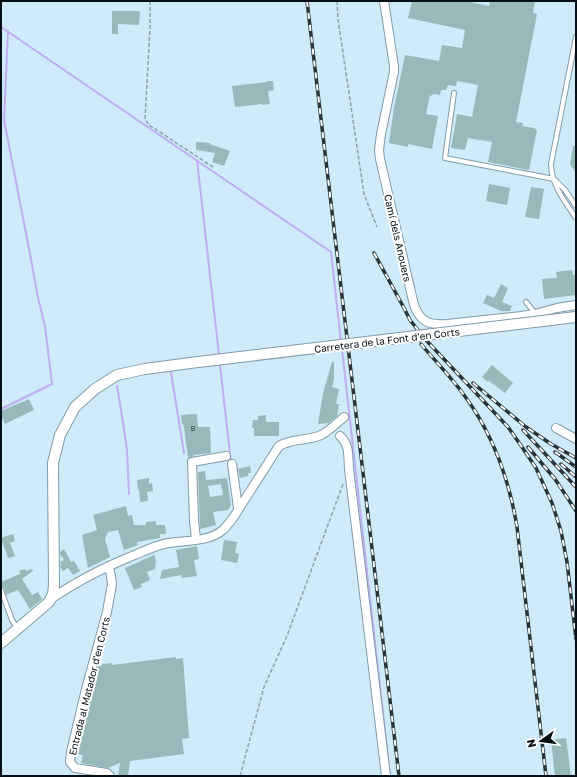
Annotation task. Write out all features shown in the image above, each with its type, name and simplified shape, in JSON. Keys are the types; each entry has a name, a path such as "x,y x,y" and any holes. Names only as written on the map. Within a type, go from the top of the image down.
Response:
{"street":[{"name":"Camí dels Anouers","path":"384,1 394,72 379,150 416,312 425,321 437,324 535,314 576,305"},
{"name":"Carretera de la Font d'en Corts","path":"51,599 54,586 53,463 60,435 74,407 95,389 118,375 145,369 198,362 576,317"},
{"path":"1,643 51,599 95,573 137,554 164,544 196,539 212,535 222,530 233,518 279,446 290,441 316,437 323,434 344,417"},
{"path":"556,428 576,438"},
{"path":"340,436 344,440 348,449 386,776"},
{"path":"196,539 192,462 226,456"},
{"path":"232,464 238,508"},
{"name":"Entrada al Matador d'en Corts","path":"109,567 112,584 107,612 70,762 75,768 107,773 110,776"}],"lane":[{"path":"576,37 551,164 551,172 559,191 576,218"},
{"path":"454,93 445,158 554,180 565,190 576,206"},
{"path":"526,302 535,314"},
{"path":"1,590 12,620 18,629"}],"path":[{"path":"150,1 145,119 149,125 213,168"},
{"path":"337,1 339,27 364,194 377,227"},
{"path":"240,776 264,687 287,636 343,483"}],"building":[{"path":"412,1 465,1 489,6 490,1 535,1 533,13 537,14 516,122 523,123 522,126 537,130 529,170 488,162 492,142 468,138 465,150 451,148 457,114 472,117 478,85 457,81 456,86 448,85 446,90 441,90 440,95 430,95 426,114 438,116 432,149 408,144 408,147 389,143 394,108 405,55 439,61 442,45 462,48 465,30 408,18"},
{"path":"112,11 140,11 139,25 118,24 118,34 112,34"},
{"path":"273,81 274,90 268,91 270,104 235,107 232,86"},
{"path":"196,142 210,143 230,151 224,166 212,162 215,153 196,150"},
{"path":"573,146 576,146 576,173 570,164"},
{"path":"489,184 510,188 507,205 486,201"},
{"path":"531,187 544,189 539,219 525,217"},
{"path":"572,270 573,275 576,275 576,295 544,299 542,279 557,278 556,272"},
{"path":"501,284 508,288 502,302 512,306 510,311 501,311 483,303 487,295 494,298"},
{"path":"332,362 334,362 334,380 332,387 339,389 336,404 339,404 337,416 329,423 318,424 323,393"},
{"path":"492,365 513,383 505,393 482,377"},
{"path":"29,399 34,410 5,424 1,411"},
{"path":"197,414 198,427 210,427 211,453 194,455 188,458 181,415"},
{"path":"266,415 266,422 279,422 279,436 254,436 254,428 252,428 253,420 258,420 258,416"},
{"path":"250,466 251,473 248,473 248,476 240,478 238,469"},
{"path":"205,471 206,480 227,478 231,505 228,510 213,512 216,525 200,529 198,472","holes":["221,484 223,495 210,497 208,486"]},
{"path":"149,478 149,484 152,483 153,491 147,492 148,501 140,502 137,480"},
{"path":"126,506 128,516 132,515 134,525 146,525 146,522 156,521 156,525 165,525 166,534 160,534 160,538 137,542 138,545 124,550 118,530 108,532 105,539 110,557 88,568 82,535 97,530 93,515"},
{"path":"13,534 15,541 10,543 15,556 8,558 1,538"},
{"path":"224,540 237,542 235,553 239,554 237,563 221,560"},
{"path":"197,546 199,559 194,560 197,576 182,578 181,575 160,579 162,570 179,567 176,550"},
{"path":"64,549 71,562 74,561 80,571 73,575 68,568 63,571 60,567 60,562 64,560 60,552"},
{"path":"154,555 156,560 155,569 147,572 150,580 141,584 142,587 134,590 125,568"},
{"path":"25,569 26,571 32,569 33,571 22,579 32,595 38,592 42,599 30,609 18,590 6,595 4,588 1,586 1,582 20,574 19,571"},
{"path":"176,657 176,659 183,658 189,738 182,739 184,754 130,761 128,776 118,776 120,763 108,768 81,763 83,755 76,753 91,693 93,693 92,687 98,666 102,666 102,664 112,663 112,665"},
{"path":"566,738 571,776 555,776 551,740"}],"waterway":[{"path":"1,27 331,252 341,342"},
{"path":"1,409 52,384 45,326 38,298 4,120 8,31"},
{"path":"197,160 219,355"},
{"path":"342,349 390,776"},
{"path":"220,365 231,463"},
{"path":"171,372 184,453"},
{"path":"117,386 127,450 129,494"}],"railway":[{"path":"307,1 399,776"},
{"path":"374,253 410,320 425,339 508,427 536,468 552,503 561,531 567,562 576,639"},
{"path":"421,344 454,382 474,410 491,441 504,474 514,509 517,527 546,776"},
{"path":"473,383 526,427 551,444 576,458"},
{"path":"523,430 576,487"},
{"path":"528,447 555,479 576,511"},
{"path":"555,452 576,467"},
{"path":"561,464 576,477"}]}
